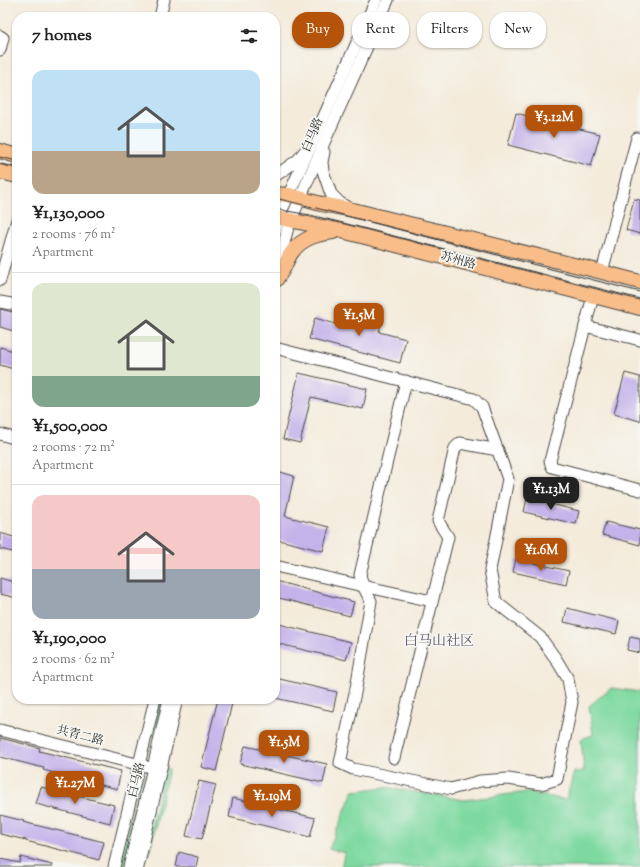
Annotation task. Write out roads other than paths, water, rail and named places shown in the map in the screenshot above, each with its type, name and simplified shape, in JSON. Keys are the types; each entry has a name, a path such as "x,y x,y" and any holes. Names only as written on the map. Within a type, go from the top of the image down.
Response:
{"main road":[{"path":"0,152 12,155"},
{"path":"0,172 12,175"},
{"name":"苏州路","path":"288,196 353,210 640,282"},
{"name":"苏州路","path":"282,218 342,230 640,308"},
{"path":"280,275 291,252 306,239 316,234 342,230"}],"street":[{"path":"161,12 164,0"},
{"name":"白马路","path":"321,136 376,0"},
{"name":"白马路","path":"280,263 287,231 282,218 288,196 321,136 388,0"},
{"path":"0,36 2,38 0,50"},
{"path":"280,173 298,160 321,136"},
{"path":"321,136 322,167 331,194 340,203 353,210"},
{"path":"602,272 637,138"},
{"path":"0,280 12,238"},
{"path":"593,296 550,461 552,467 640,490"},
{"path":"0,302 12,304"},
{"path":"585,326 640,340"},
{"path":"280,349 406,381 474,399 482,407 508,479 490,570 496,602 540,638 556,659 568,679 572,702 557,779 541,784 508,779 480,782 450,788 353,769 340,762 356,688 371,602 363,586 360,575 406,381"},
{"path":"0,434 12,438"},
{"path":"394,758 448,537 438,521 455,448 460,443 498,450"},
{"path":"280,567 432,601"},
{"path":"114,867 154,704"},
{"name":"白马路","path":"129,867 168,704"},
{"name":"白马路","path":"138,867 176,704"},
{"name":"共青二路","path":"0,730 153,768"}],"tram line":[{"path":"0,157 12,160"},
{"path":"0,164 12,166"},
{"path":"280,199 640,292"},
{"path":"280,210 343,223 640,299"}],"district":[{"name":"白马山社区","path":"439,642"}]}
